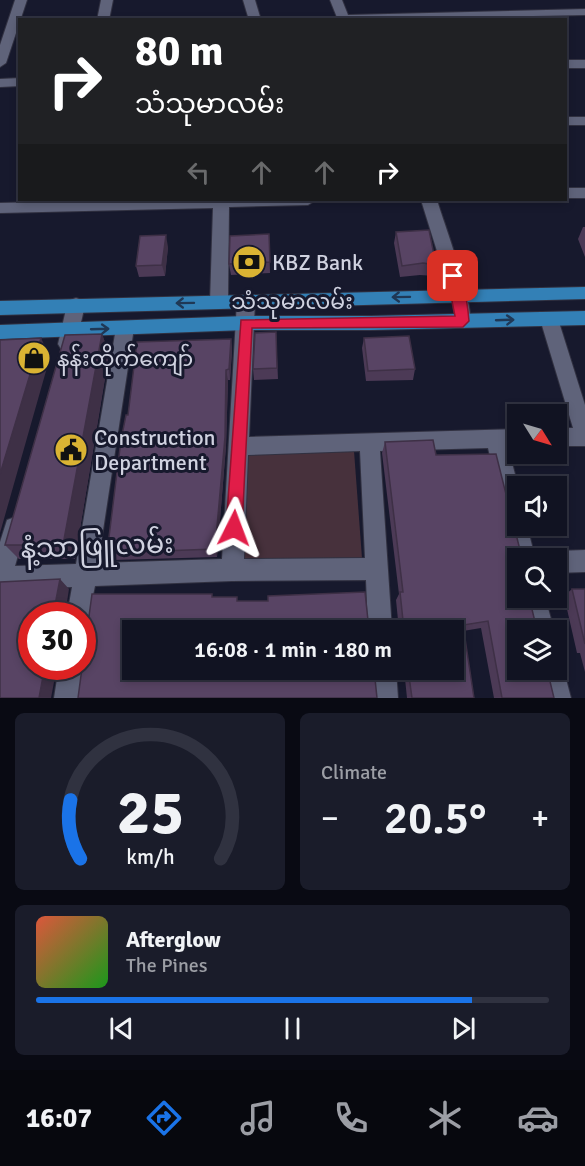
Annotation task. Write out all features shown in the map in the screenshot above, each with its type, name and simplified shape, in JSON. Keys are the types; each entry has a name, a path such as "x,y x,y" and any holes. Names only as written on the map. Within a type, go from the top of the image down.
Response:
{"main road":[{"name":"သံသုမာလမ်း","path":"0,308 585,293"},
{"name":"သံသုမာလမ်း","path":"0,332 246,323 585,318"}],"street":[{"path":"0,63 21,0"},
{"path":"103,18 107,0"},
{"path":"249,0 254,18"},
{"path":"336,0 344,18"},
{"path":"378,18 585,12"},
{"path":"567,64 585,64"},
{"path":"0,83 18,82"},
{"path":"567,121 585,121"},
{"path":"567,193 585,193"},
{"path":"0,208 98,203 271,201"},
{"path":"429,201 459,296 463,321"},
{"path":"219,302 221,203"},
{"path":"232,570 246,301"},
{"path":"61,364 76,306"},
{"path":"549,319 585,436 567,437"},
{"path":"81,602 124,328"},
{"path":"238,446 507,438"},
{"path":"496,439 523,548"},
{"path":"369,442 379,620"},
{"path":"0,579 20,511"},
{"path":"567,562 585,561"},
{"name":"နံ့သာဖြူလမ်း","path":"0,579 232,570 375,569"},
{"path":"66,698 69,680"},
{"path":"385,680 386,698"},
{"path":"555,680 559,698"}],"shaded area":[{"path":"354,451 362,558 243,559 247,452"}],"building":[{"path":"429,230 436,265 423,263 402,266 396,232"},
{"path":"269,234 270,262 229,264 230,236"},
{"path":"166,235 162,265 136,266 140,236"},
{"path":"276,332 277,368 253,369 255,333"},
{"path":"102,334 63,545 5,545 65,335"},
{"path":"409,336 415,369 368,371 364,338"},
{"path":"41,338 0,474 0,340"},
{"path":"231,339 229,369 226,370 225,437 215,549 107,553 121,440 126,415 128,415 137,342"},
{"path":"433,440 436,455 496,454 507,498 507,536 516,536 520,548 507,548 507,608 532,608 535,620 507,620 507,680 550,680 554,698 502,698 488,621 464,625 464,620 403,620 400,592 403,592 385,442"},
{"path":"60,579 56,602 18,602 18,680 42,680 39,698 0,698 0,582"},
{"path":"572,589 585,589 585,644"},
{"path":"365,592 368,620 122,620 122,680 375,680 377,698 78,698 80,680 96,680 96,602 91,602 92,594 212,594 212,597 237,597 237,601 268,601 268,596"},
{"path":"464,632 474,698 412,698 410,680 464,680"}],"place":[{"name":"KBZ Bank","path":"249,262"},
{"name":"နန်းထိုက်ကျော်","path":"34,358"},
{"name":"Construction Department","path":"71,450"}],"route":[{"path":"234,528 246,323 463,321 453,276"}]}
